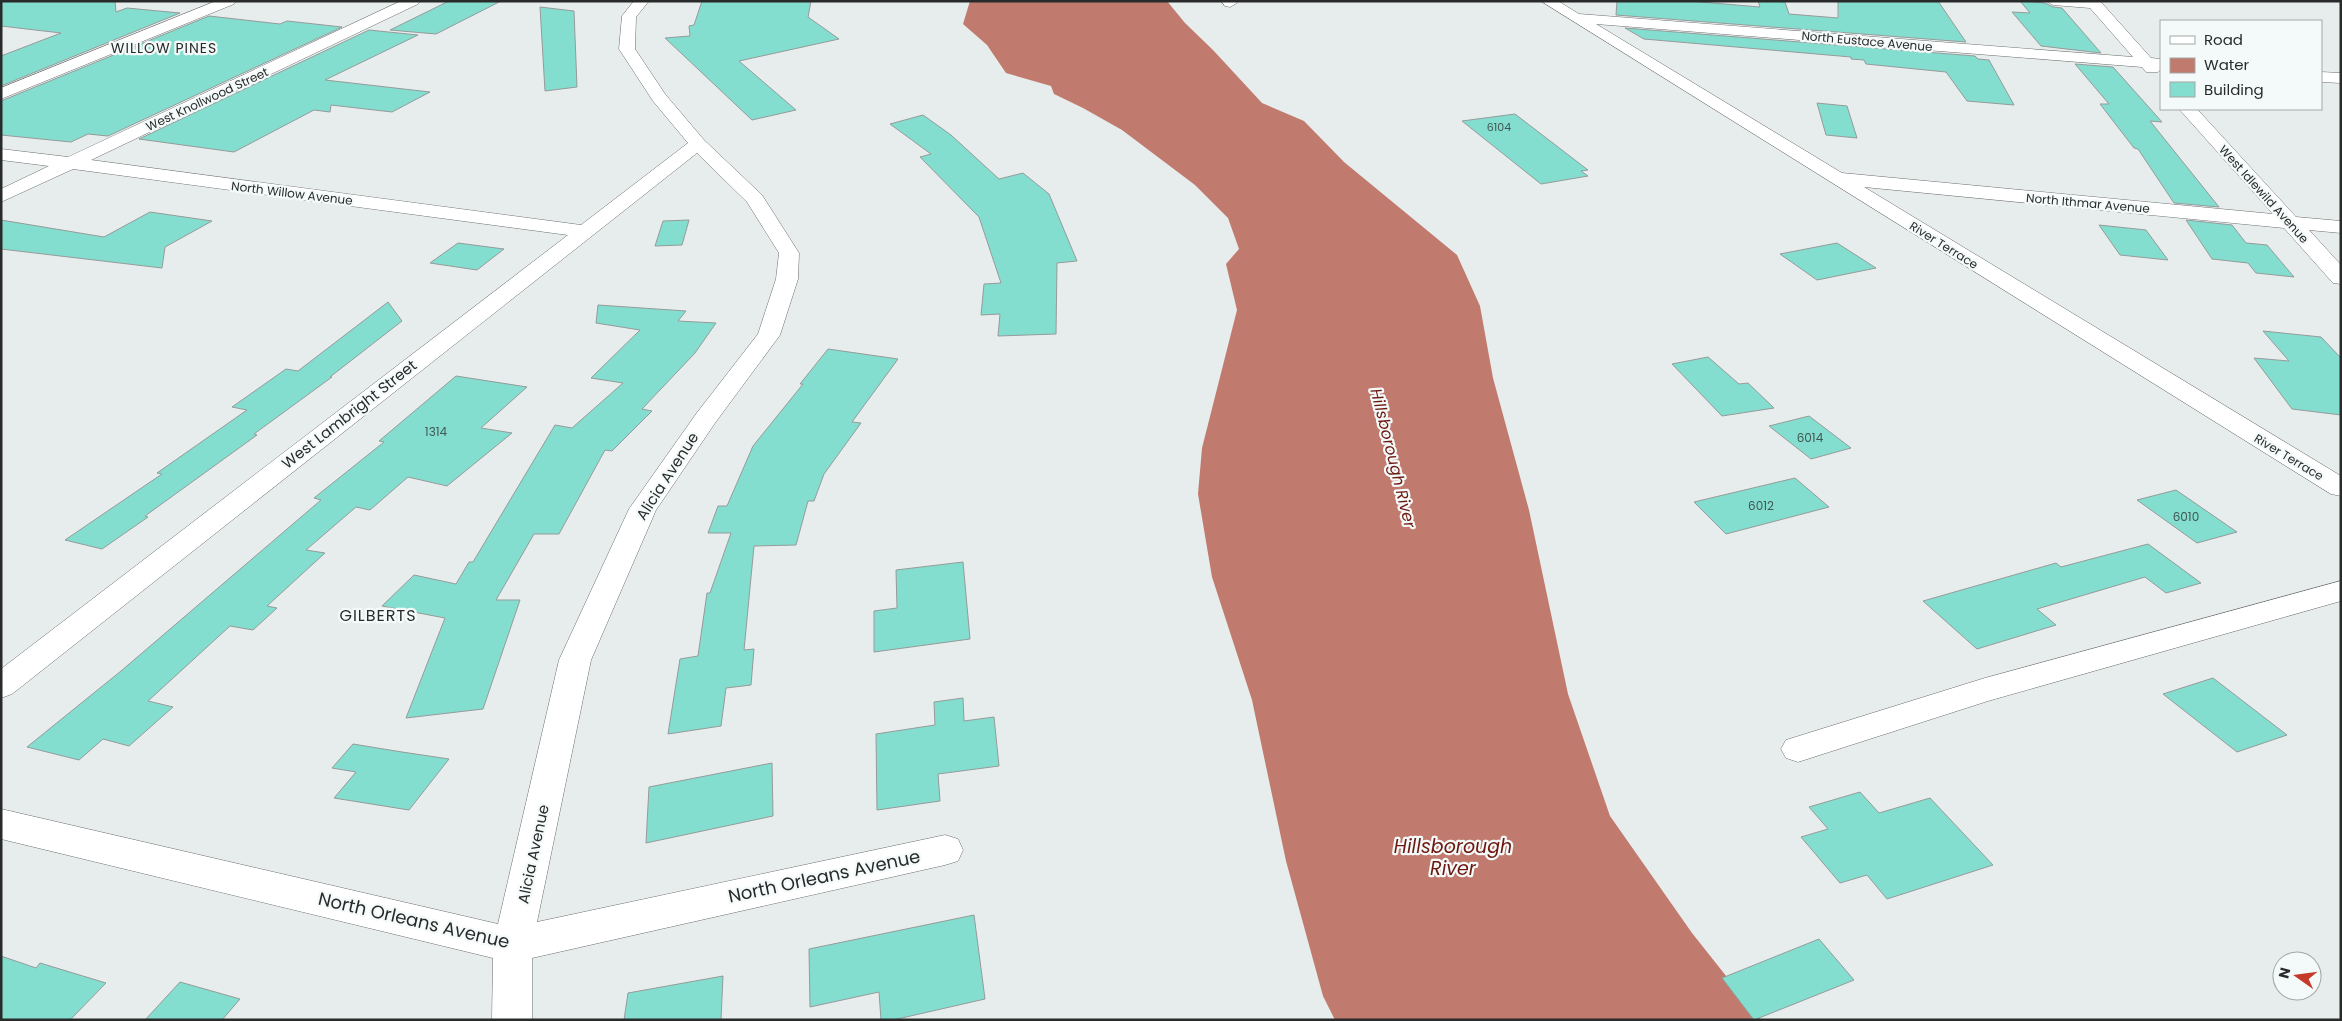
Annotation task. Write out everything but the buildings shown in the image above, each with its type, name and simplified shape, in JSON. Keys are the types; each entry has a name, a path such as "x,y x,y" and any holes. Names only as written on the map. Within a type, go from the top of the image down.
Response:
{"street":[{"path":"1,94 228,1"},
{"name":"West Knollwood Street","path":"1,196 413,1"},
{"name":"Alicia Avenue","path":"512,1020 513,945 575,660 643,509 705,418 769,335 787,279 789,253 755,199 698,144 659,97 626,49 629,16 642,1"},
{"name":"River Terrace","path":"1548,1 2341,488"},
{"path":"2053,1 2093,3 2154,63 2160,76"},
{"name":"North Eustace Avenue","path":"1574,17 2154,63"},
{"path":"2322,77 2341,78"},
{"name":"West Idlewild Avenue","path":"2189,110 2341,278"},
{"name":"West Lambright Street","path":"1,686 583,231 698,144"},
{"name":"North Willow Avenue","path":"1,154 583,231"},
{"name":"North Ithmar Avenue","path":"1836,179 2341,227"},
{"path":"2299,463 2341,469"},
{"path":"1798,748 1985,690 2341,590"},
{"name":"North Orleans Avenue","path":"1,824 513,945 945,850"}],"water":[{"name":"Hillsborough River","path":"970,1 1167,1 1185,23 1262,103 1304,121 1344,162 1457,255 1480,306 1493,378 1529,510 1568,694 1610,816 1692,933 1761,1020 1335,1020 1323,996 1286,861 1252,700 1212,577 1198,494 1202,448 1237,310 1226,264 1239,249 1228,218 1195,185 1122,130 1054,94 1051,86 1006,73 987,45 963,24"}],"district":[{"name":"WILLOW PINES","path":"164,48"},
{"name":"GILBERTS","path":"378,615"}]}
